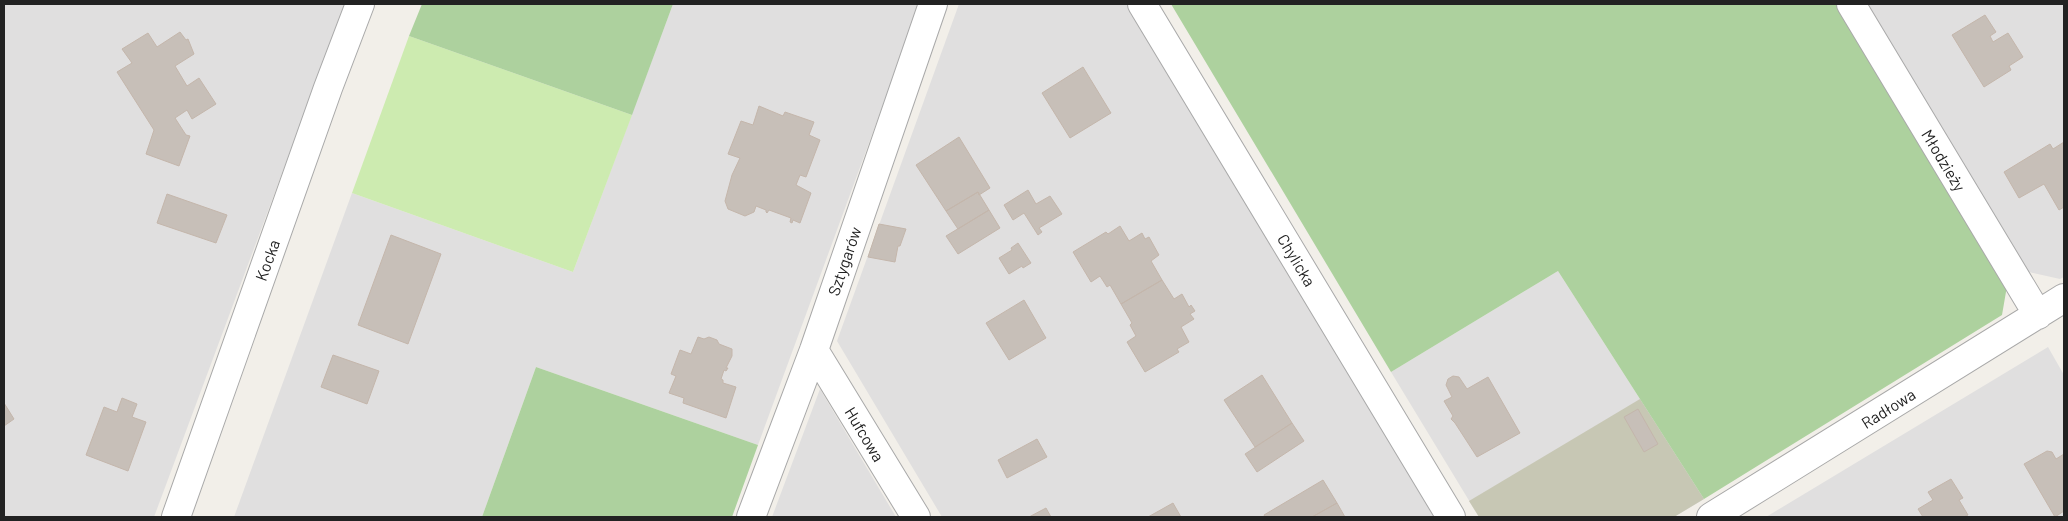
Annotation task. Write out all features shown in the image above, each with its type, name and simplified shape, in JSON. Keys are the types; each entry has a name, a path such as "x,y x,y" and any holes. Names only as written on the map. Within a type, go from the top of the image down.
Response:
{"street":[{"name":"Kocka","path":"176,517 328,88 360,4"},
{"name":"Sztygarów","path":"751,517 814,350 933,4"},
{"name":"Chylicka","path":"1142,4 1451,517"},
{"name":"Młodzieży","path":"1851,4 2055,311"},
{"name":"Radłowa","path":"1711,517 2055,311"},
{"name":"Hufcowa","path":"814,350 916,517"}],"shaded area":[{"path":"4,4 345,4 154,517 4,517"},
{"path":"673,4 920,4 758,445 536,367 482,517 234,517 352,193 573,272"},
{"path":"959,4 1127,4 1435,517 942,517 837,341"},
{"path":"1868,4 2064,4 2064,277 2060,279 2029,272"},
{"path":"1558,271 1704,499 1674,517 1479,517 1391,372"},
{"path":"2048,347 2064,375 2064,517 1766,517"},
{"path":"820,389 896,517 772,517"},
{"path":"1640,399 1704,499 1674,517 1479,517 1469,501"}],"green space":[{"path":"422,4 673,4 632,115 409,36"},
{"path":"1171,4 1840,4 2007,286 2002,315 1704,499 1558,271 1391,372"},
{"path":"409,36 632,115 573,272 352,193"},
{"path":"536,367 758,445 732,517 482,517"}],"building":[{"path":"1985,15 1996,32 1990,36 1993,42 2008,33 2023,57 2009,66 2011,70 1984,87 1952,35"},
{"path":"180,32 186,40 188,39 194,54 175,66 187,86 199,78 216,104 192,119 187,110 175,118 186,135 190,136 179,166 146,154 154,130 117,72 132,63 122,49 148,33 157,47"},
{"path":"1083,67 1111,113 1070,138 1042,93"},
{"path":"759,106 783,116 785,112 814,122 809,135 820,140 806,177 800,175 796,185 811,193 800,223 793,220 792,223 790,222 791,218 769,210 767,213 766,210 756,206 754,212 745,216 728,209 725,201 732,175 740,158 728,154 741,121 753,125"},
{"path":"959,137 990,188 979,195 978,192 946,211 916,165"},
{"path":"2064,142 2064,207 2059,210 2044,184 2019,198 2004,172 2050,144 2053,149"},
{"path":"1028,190 1036,204 1050,196 1062,214 1039,228 1042,232 1038,235 1024,213 1013,220 1004,205"},
{"path":"978,192 989,210 958,229 946,211"},
{"path":"167,194 227,215 216,243 157,223"},
{"path":"989,210 1000,228 958,254 946,236"},
{"path":"879,224 906,229 900,246 898,246 895,262 868,257"},
{"path":"1120,226 1129,241 1142,233 1145,239 1149,237 1159,255 1151,261 1162,280 1121,304 1110,285 1107,287 1100,276 1091,282 1073,252 1106,232 1108,234"},
{"path":"391,235 441,254 408,344 358,325"},
{"path":"1018,243 1031,263 1009,274 999,258 1012,250 1011,248"},
{"path":"1162,280 1174,299 1182,294 1189,307 1191,305 1195,311 1190,314 1194,319 1181,327 1189,342 1177,349 1179,352 1145,372 1127,342 1136,336 1130,325 1132,323 1121,304"},
{"path":"1024,300 1046,338 1009,360 986,323"},
{"path":"698,337 704,339 709,337 717,340 719,344 732,349 732,356 726,368 728,368 726,371 724,370 721,379 723,383 736,387 726,418 683,403 684,398 669,393 676,376 671,374 680,350 691,354"},
{"path":"333,355 379,371 367,404 321,387"},
{"path":"1262,375 1292,423 1255,447 1224,400"},
{"path":"1453,376 1459,377 1467,389 1488,377 1520,433 1477,457 1451,419 1453,416 1444,401 1452,397 1446,385 1448,379"},
{"path":"122,398 137,404 132,417 146,422 128,471 86,455 104,407 117,412"},
{"path":"4,403 14,419 4,426"},
{"path":"1638,409 1658,444 1644,452 1624,417"},
{"path":"1292,423 1304,441 1257,472 1245,454"},
{"path":"1037,439 1047,457 1007,478 998,460"},
{"path":"2047,451 2052,452 2056,459 2064,454 2064,511 2055,517 2024,464"},
{"path":"1951,479 1963,498 1959,500 1968,515 1964,517 1923,517 1918,509 1933,500 1928,492"},
{"path":"1323,480 1337,503 1312,517 1265,517 1264,515"},
{"path":"1173,503 1181,517 1148,517"},
{"path":"1337,503 1345,517 1312,517"},
{"path":"1046,508 1051,517 1029,517"}]}
